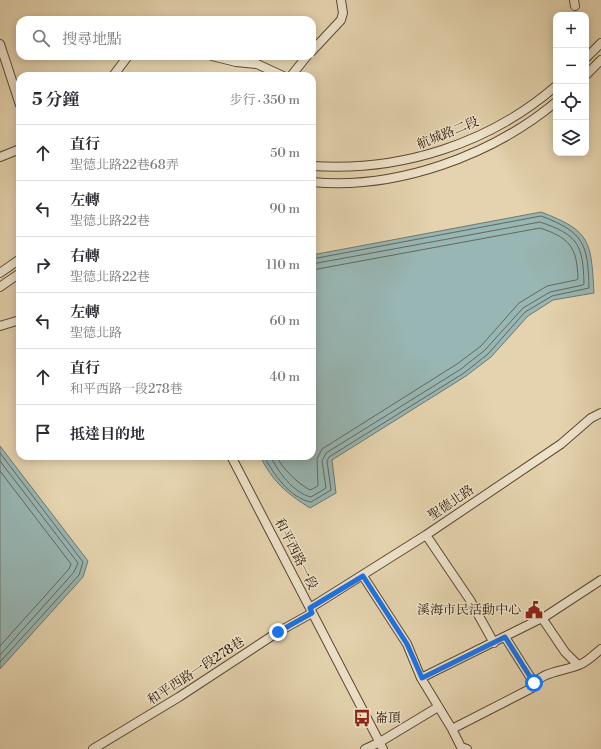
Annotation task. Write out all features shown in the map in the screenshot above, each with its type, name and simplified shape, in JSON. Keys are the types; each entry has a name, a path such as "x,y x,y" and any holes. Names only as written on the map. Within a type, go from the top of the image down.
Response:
{"street":[{"path":"316,47 341,20 343,13 341,0"},
{"path":"589,55 601,43"},
{"path":"0,44 16,91"},
{"path":"116,72 125,60"},
{"path":"228,60 257,64 274,72"},
{"path":"294,72 304,60"},
{"path":"589,72 601,60"},
{"name":"航城路二段","path":"316,166 358,166 388,163 440,152 471,139 521,112 553,88"},
{"name":"航城路二段","path":"316,182 333,184 371,181 412,174 455,159 505,137 553,104"},
{"path":"0,157 16,151"},
{"path":"0,273 16,262"},
{"path":"0,287 16,276"},
{"path":"0,326 16,321"},
{"name":"聖德北路","path":"311,611 561,444 592,418 601,413"},
{"name":"和平西路一段","path":"233,460 382,746"},
{"path":"426,535 470,600 494,643"},
{"path":"363,576 407,644 422,678 461,747 467,749"},
{"path":"422,678 542,618 601,580"},
{"name":"和平西路一段278巷","path":"93,749 179,697 311,611"},
{"path":"542,618 565,652 578,665"},
{"path":"505,637 534,683"},
{"path":"452,729 532,688 534,683 539,679 558,670 578,665 601,649"},
{"path":"365,749 382,746 438,707"}],"water":[{"path":"541,212 570,225 579,232 585,240 591,261 594,293 553,300 528,316 491,357 466,376 332,460 336,493 310,508 280,486 262,460 316,460 316,254"},
{"path":"0,446 88,561 83,577 0,669"}],"place":[{"name":"溪海市民活動中心","path":"534,610"},
{"name":"崙頂","path":"362,718"}],"route":[{"path":"278,632 312,613 310,608 363,576 407,644 422,678 505,637 534,683"}]}
